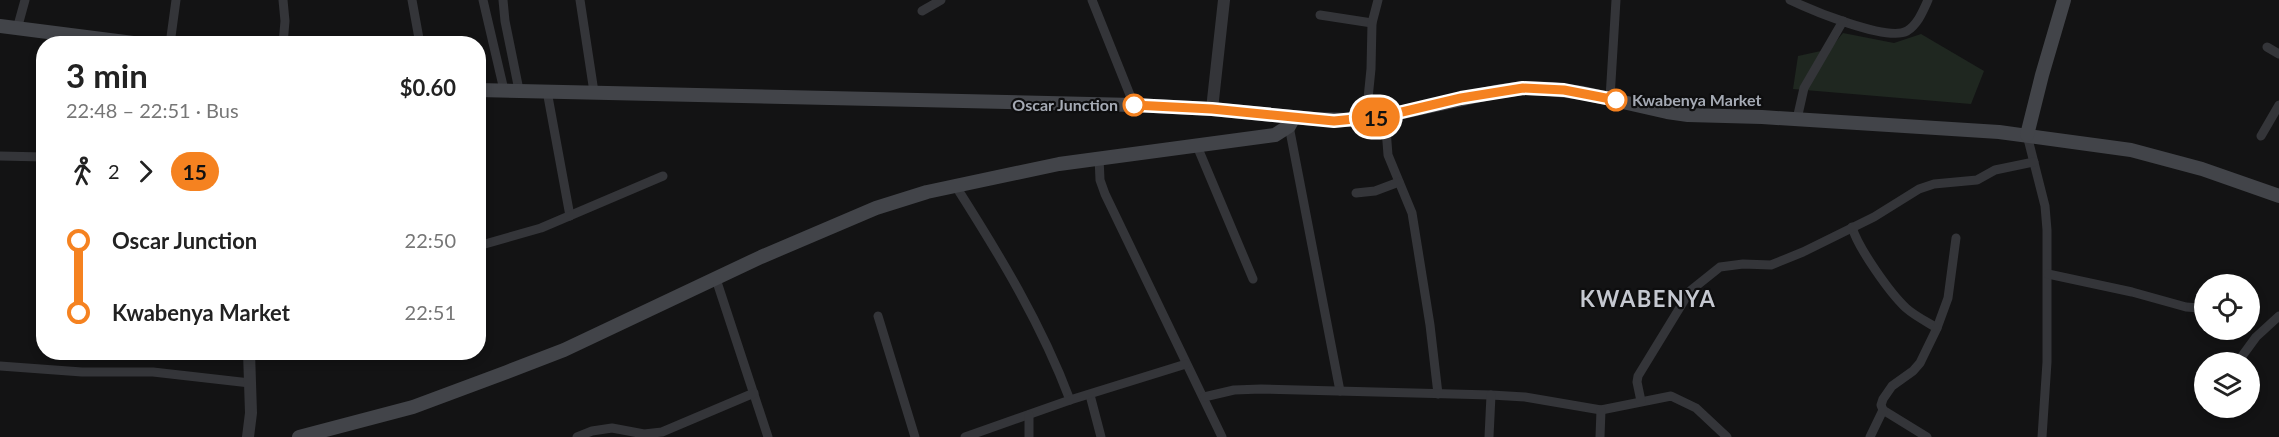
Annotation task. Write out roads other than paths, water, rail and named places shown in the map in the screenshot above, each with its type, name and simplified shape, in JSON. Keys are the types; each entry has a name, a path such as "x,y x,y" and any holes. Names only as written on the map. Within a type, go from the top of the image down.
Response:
{"main road":[{"path":"2027,135 2064,0"},
{"path":"0,26 79,36"},
{"path":"486,90 1134,105 1212,109 1291,121 1334,121 1385,116 1461,98 1523,88 1564,90 1688,115 1797,119 2027,135 2131,150 2202,169 2279,196"},
{"path":"300,437 413,408 564,350 761,257 876,208 955,185 1099,157 1197,147 1275,135 1291,121"}],"street":[{"path":"17,28 25,0"},
{"path":"171,36 176,0"},
{"path":"284,0 284,36"},
{"path":"412,0 419,36"},
{"path":"483,0 504,90"},
{"path":"503,0 519,90"},
{"path":"580,0 594,92"},
{"path":"922,11 941,0"},
{"path":"1092,0 1134,105"},
{"path":"1212,109 1224,0"},
{"path":"1366,118 1371,69 1372,23 1378,0"},
{"path":"1610,98 1616,0"},
{"path":"1790,0 1843,21 1891,34 1900,34 1916,23 1928,0"},
{"path":"1320,15 1372,23"},
{"path":"1797,119 1804,88 1843,21"},
{"path":"2267,47 2279,54"},
{"path":"499,68 514,66"},
{"path":"547,91 570,216"},
{"path":"2261,136 2279,105"},
{"path":"1385,116 1388,155 1414,223 1438,394"},
{"path":"1291,121 1340,391"},
{"path":"2027,135 2045,206 2048,274 2047,362 2042,437"},
{"path":"1197,147 1252,279"},
{"path":"0,156 36,157"},
{"path":"1099,157 1100,180 1105,194 1222,437"},
{"path":"1641,401 1638,376 1690,291 1707,276 1727,265 1771,264 1803,252 1874,217 1919,189 1934,184 1977,180 1995,170 2034,162"},
{"path":"486,244 542,228 663,176"},
{"path":"1356,193 1375,191 1399,182"},
{"path":"955,185 1018,287 1043,335 1070,400"},
{"path":"1852,227 1858,243 1892,291 1907,308 1937,328"},
{"path":"1927,437 1883,410 1881,405 1887,391 1920,363 1937,328 1948,298 1956,238"},
{"path":"2048,274 2194,308"},
{"path":"716,279 768,437"},
{"path":"878,316 915,437"},
{"path":"2245,352 2256,337 2279,316"},
{"path":"248,437 251,413 249,360"},
{"path":"965,437 1070,400 1186,364"},
{"path":"0,366 82,372 153,372 250,383"},
{"path":"1204,397 1234,390 1261,389 1491,395 1525,397 1601,410 1671,396 1690,403 1727,437"},
{"path":"577,437 592,431 612,428 621,429 632,435 662,432 754,393"},
{"path":"1090,395 1101,437"},
{"path":"1489,437 1491,395"},
{"path":"1600,437 1601,410"},
{"path":"1870,437 1883,410"},
{"path":"251,413 256,437"},
{"path":"1029,415 1029,437"}],"place":[{"name":"Kwabenya Market","path":"1616,100"},
{"name":"Oscar Junction","path":"1134,105"}],"district":[{"name":"KWABENYA","path":"1648,299"}]}
